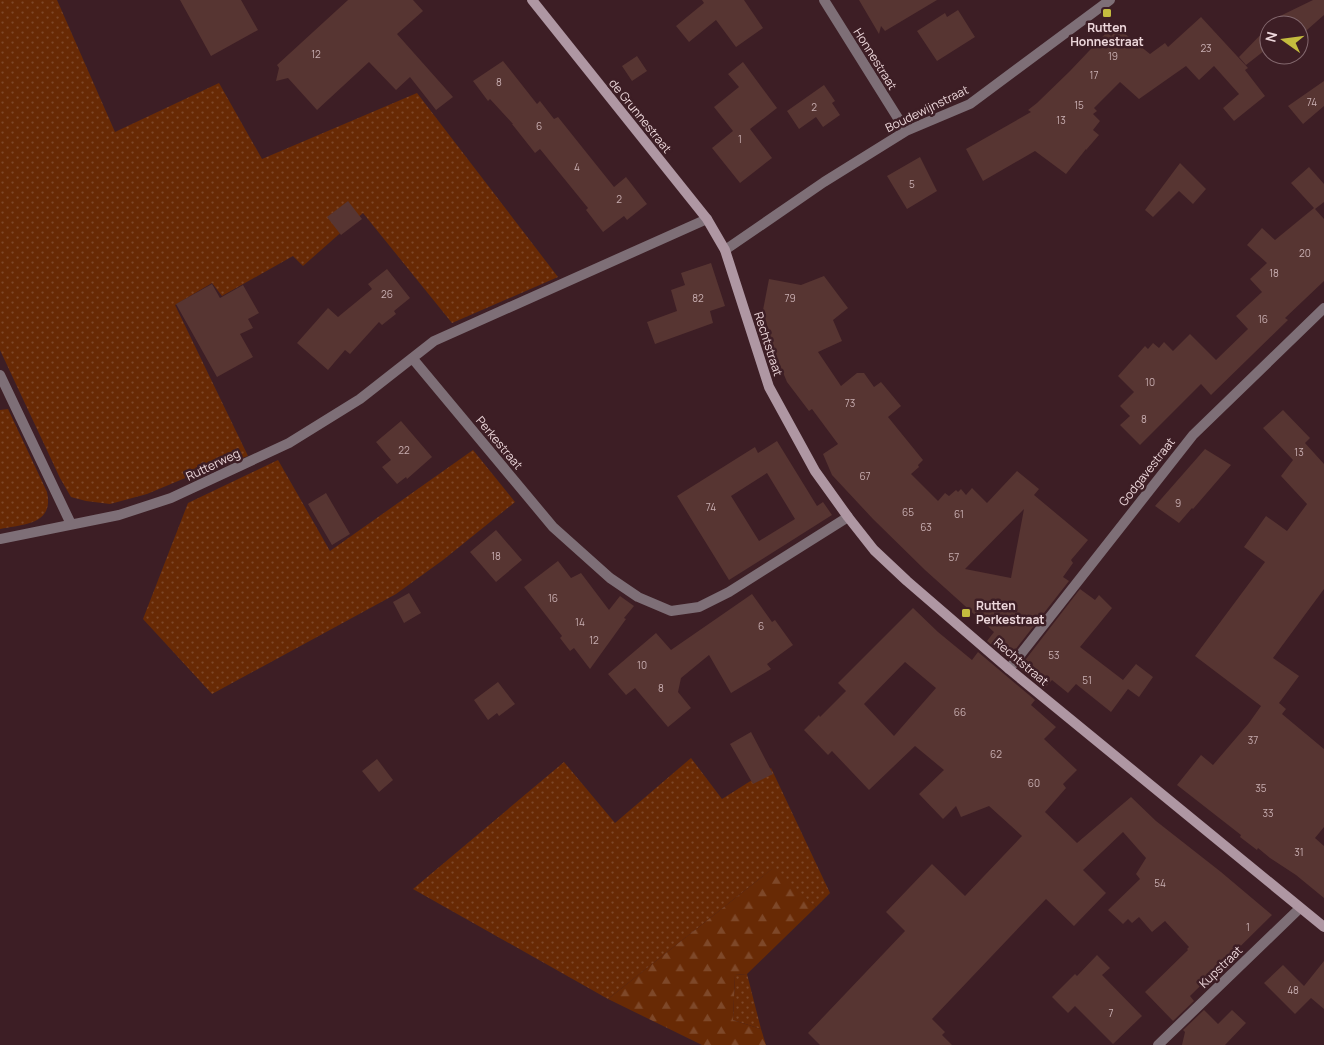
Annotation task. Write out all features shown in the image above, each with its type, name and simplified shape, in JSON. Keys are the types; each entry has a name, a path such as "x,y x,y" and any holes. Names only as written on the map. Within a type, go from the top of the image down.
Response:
{"street":[{"name":"de Grunnestraat","path":"532,0 707,220 725,250"},
{"name":"Honnestraat","path":"824,0 906,131"},
{"name":"Boudewijnstraat","path":"725,250 824,182 906,131 970,104 1110,0"},
{"path":"413,359 434,341 707,220"},
{"name":"Rechtstraat","path":"725,250 769,387 815,472 874,550 1009,669 1324,927"},
{"name":"Godgavestraat","path":"1009,669 1193,435 1324,308"},
{"name":"Perkestraat","path":"413,359 553,527 610,578 638,597 671,611 699,607 730,592 848,517"},
{"name":"Rutterweg","path":"0,539 118,515 171,498 289,443 360,400 413,359"},
{"path":"0,375 70,524"},
{"name":"Kupstraat","path":"1158,1045 1300,908"}],"green space":[{"path":"0,0 57,0 115,132 219,83 262,159 417,93 558,277 452,323 363,213 303,266 293,256 222,296 212,283 175,305 248,456 190,476 147,494 110,504 71,497 60,478 0,350"},
{"path":"8,409 47,492 48,503 42,517 35,521 0,529 0,410"},
{"path":"473,450 515,502 443,560 396,594 212,694 143,619 188,503 278,460 330,551"},
{"path":"691,758 722,799 771,768 830,893 816,907 772,869 608,999 413,889 564,762 615,823"},
{"path":"773,868 816,907 747,974 735,975 733,1020 761,1029 766,1045 702,1045 608,999"},
{"path":"747,974 761,1029 733,1020 735,975"}],"building":[{"path":"180,0 241,0 258,30 211,56"},
{"path":"348,0 413,0 423,11 397,34 453,97 436,110 410,77 396,90 369,62 317,110 288,78 276,81 279,68 277,65"},
{"path":"702,0 744,0 763,28 736,47 716,20 689,42 676,26 704,3"},
{"path":"859,0 937,0 885,31 881,26 879,34"},
{"path":"1313,0 1324,0 1324,15 1309,28 1309,15 1282,15"},
{"path":"958,10 975,37 937,61 917,31 945,13 947,17"},
{"path":"1201,17 1248,68 1245,70 1265,96 1234,121 1223,108 1239,94 1214,66 1199,80 1186,66 1139,99 1120,82 1094,108 1097,111 1093,114 1100,121 1093,130 1099,135 1066,174 1035,151 983,181 966,149 1031,112 1028,110 1070,71 1107,32 1111,36 1119,29 1150,54 1165,43 1168,47"},
{"path":"1259,36 1259,55 1246,65 1239,57"},
{"path":"637,56 647,71 632,81 622,66"},
{"path":"503,61 537,104 540,101 554,119 558,117 614,187 626,177 647,204 627,220 624,216 603,232 586,210 588,208 540,149 535,153 513,124 490,99 488,101 473,81"},
{"path":"743,62 777,108 750,129 772,158 740,183 712,148 733,131 714,107 739,87 728,74"},
{"path":"1324,81 1324,106 1303,124 1288,106"},
{"path":"824,85 835,101 832,103 840,115 823,127 816,117 799,129 787,111"},
{"path":"920,157 937,191 907,209 887,176"},
{"path":"1180,163 1206,189 1193,204 1179,191 1153,217 1145,210"},
{"path":"1309,167 1324,184 1324,202 1315,209 1324,219 1324,281 1285,318 1288,320 1211,395 1201,384 1140,445 1120,425 1130,416 1120,406 1134,392 1118,376 1145,346 1148,349 1153,343 1159,348 1164,342 1173,351 1190,334 1216,360 1248,329 1236,316 1262,292 1250,279 1267,263 1247,245 1262,228 1275,240 1314,208 1291,183"},
{"path":"348,201 362,219 341,235 327,217"},
{"path":"711,263 725,306 710,311 713,323 655,344 647,322 677,311 671,290 685,285 681,273"},
{"path":"387,269 410,298 394,311 396,314 382,325 379,322 350,354 345,350 328,370 297,343 328,308 338,317 372,289 368,284"},
{"path":"824,276 848,308 833,320 842,341 818,352 841,386 857,373 864,373 874,387 881,382 901,406 888,417 923,460 918,465 919,467 911,474 938,501 945,493 949,496 956,490 958,492 961,489 966,495 972,488 987,503 1017,471 1039,489 1034,495 1088,540 1071,560 1073,563 1063,577 1069,581 1008,659 987,641 994,632 925,570 832,475 823,454 838,444 812,409 809,411 787,382 774,351 763,310 769,279 801,285","holes":["1024,509 1011,578 965,569"]},
{"path":"212,284 220,298 243,285 259,313 248,319 253,328 240,334 253,357 217,377 176,304"},
{"path":"1283,410 1310,438 1305,443 1324,464 1324,589 1273,658 1299,676 1279,703 1286,709 1282,714 1324,749 1324,827 1315,838 1324,846 1324,898 1296,875 1240,837 1241,835 1177,785 1201,755 1213,765 1261,706 1195,656 1265,562 1244,547 1266,516 1287,531 1307,504 1281,476 1293,460 1263,428"},
{"path":"401,421 432,457 407,479 406,477 397,484 382,467 391,460 376,442"},
{"path":"777,441 817,506 823,502 832,515 729,580 677,496 755,447 758,453","holes":["767,473 795,519 759,541 731,496"]},
{"path":"1205,449 1231,465 1179,523 1155,506"},
{"path":"326,493 350,534 332,545 308,504"},
{"path":"496,530 522,560 496,582 470,552"},
{"path":"558,561 571,578 581,573 609,610 620,596 634,606 590,669 574,648 570,651 560,638 562,636 524,587"},
{"path":"1080,589 1095,600 1099,595 1112,608 1080,647 1123,680 1136,664 1153,677 1139,697 1128,689 1111,712 1076,684 1068,693 1052,680 1044,689 1019,668"},
{"path":"409,593 421,613 404,623 393,602"},
{"path":"752,594 772,622 775,620 793,645 767,664 771,669 731,693 709,655 681,678 678,692 691,708 668,727 635,688 626,695 608,674 656,633 671,650"},
{"path":"913,608 972,660 978,652 1035,700 1031,705 1056,727 1044,739 1077,770 1063,784 1066,788 1045,812 1077,843 1131,797 1156,821 1272,915 1190,996 1194,1001 1173,1021 1145,992 1189,947 1165,921 1152,932 1139,917 1132,923 1128,919 1123,924 1108,910 1140,879 1136,874 1146,858 1123,832 1083,870 1106,893 1074,926 1046,899 932,1019 945,1032 942,1035 952,1045 820,1045 808,1033 905,931 886,912 932,864 965,896 1022,836 989,806 961,817 956,806 943,819 919,794 944,770 915,746 869,790 832,751 828,755 804,730 846,691 838,683","holes":["905,662 936,688 894,736 864,704"]},
{"path":"498,682 515,704 499,716 497,713 488,720 474,700"},
{"path":"751,732 773,774 753,784 730,744"},
{"path":"377,759 393,780 379,792 362,771"},
{"path":"1097,955 1110,968 1102,975 1142,1016 1113,1044 1075,1006 1068,1013 1052,997 1075,974 1077,976"},
{"path":"1324,961 1324,1009 1311,998 1295,1014 1264,983 1283,965 1304,986"},
{"path":"1204,1010 1218,1024 1232,1010 1246,1023 1225,1045 1182,1045 1185,1032 1183,1030"}],"place":[{"name":"Rutten Honnestraat","path":"1107,13"},
{"name":"Rutten Perkestraat","path":"966,613"}]}
